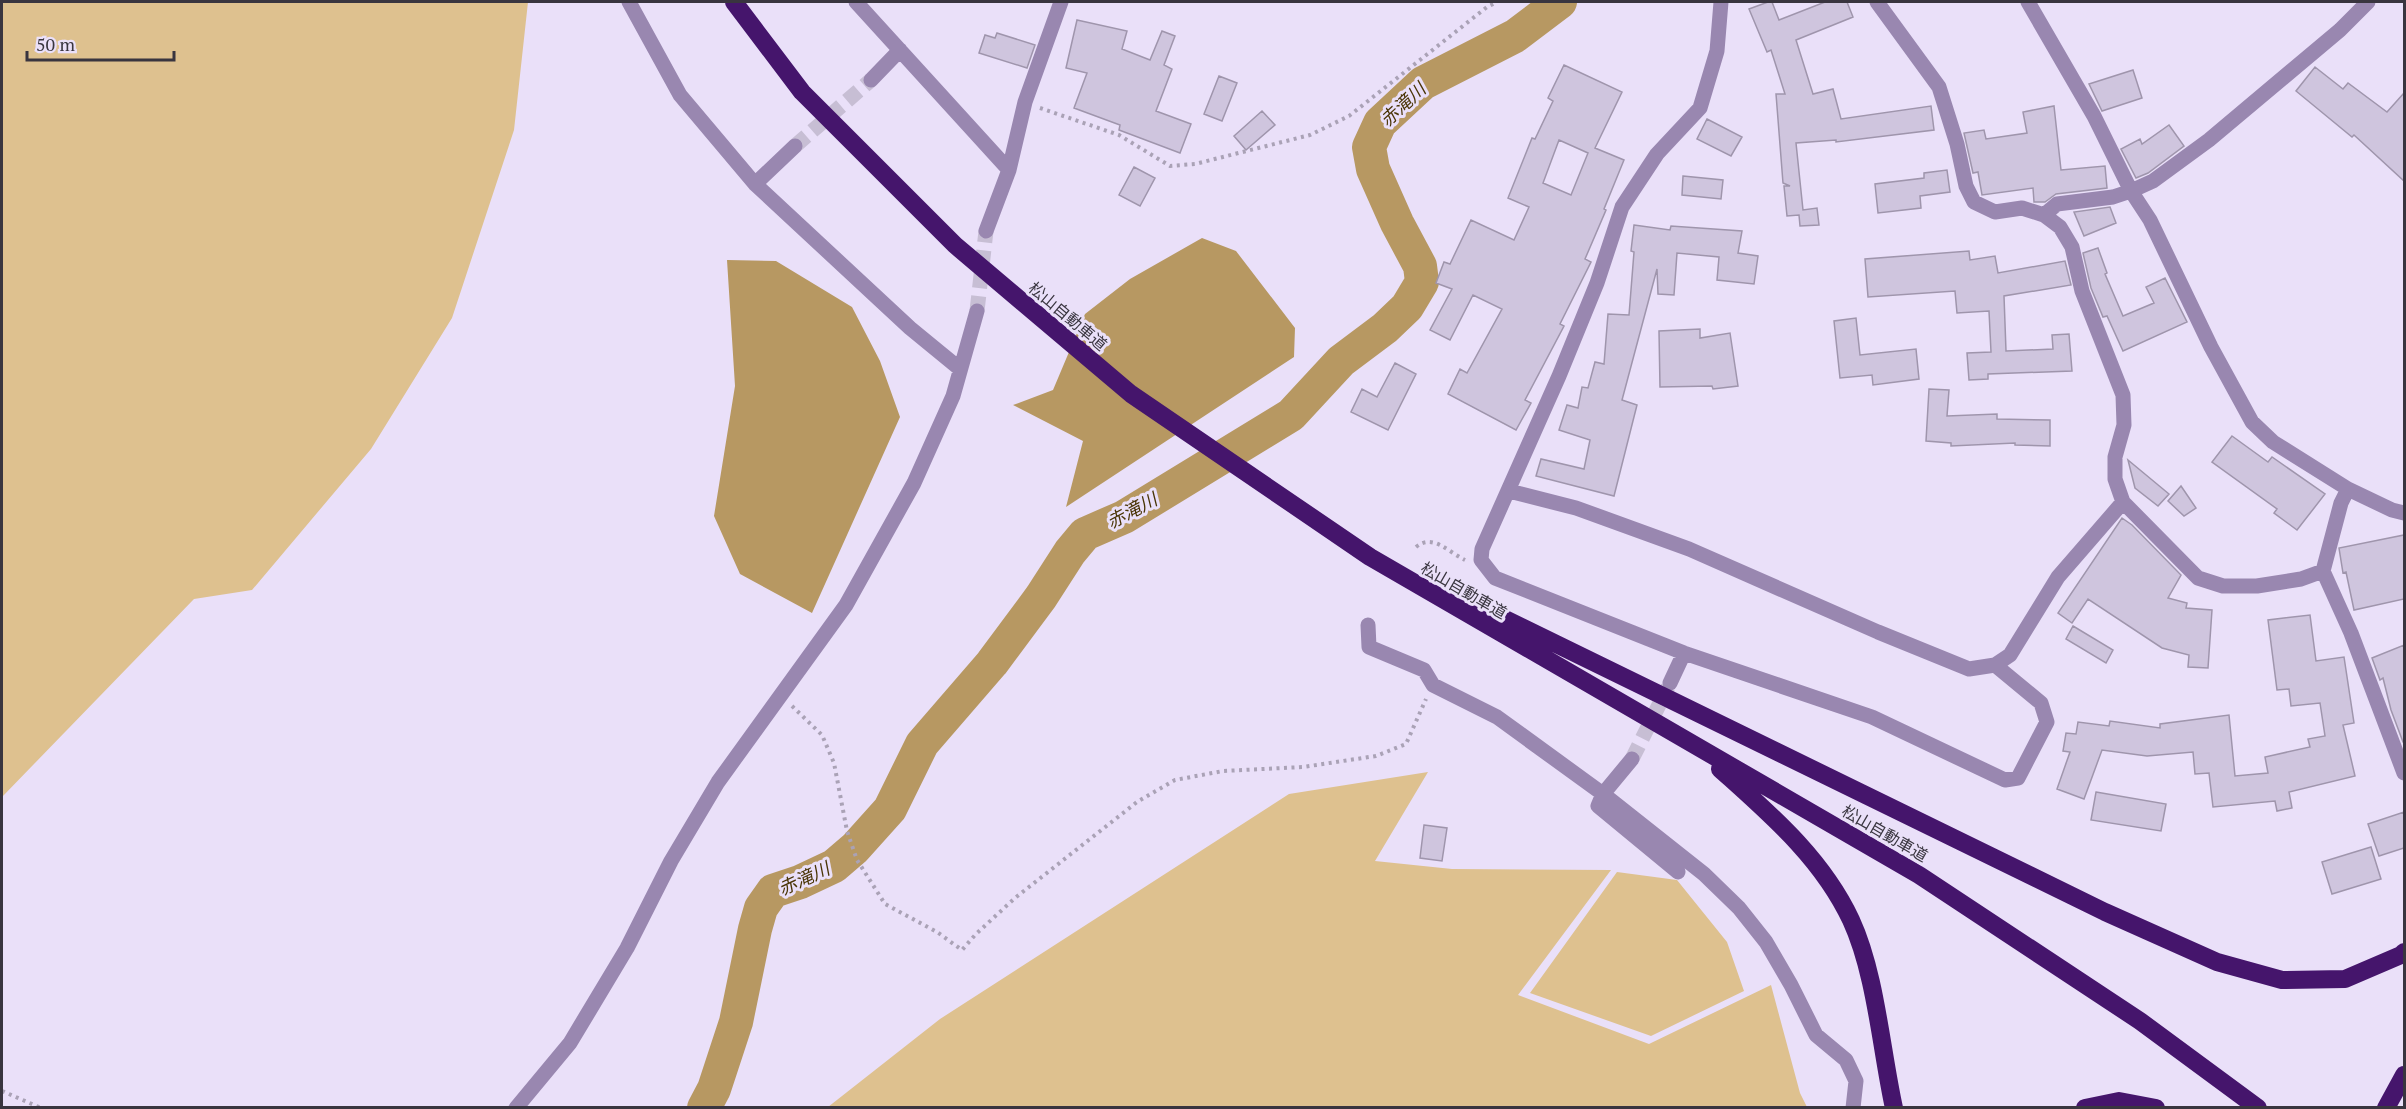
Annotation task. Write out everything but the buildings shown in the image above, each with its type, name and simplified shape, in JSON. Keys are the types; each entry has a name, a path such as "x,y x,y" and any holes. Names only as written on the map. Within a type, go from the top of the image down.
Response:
{"highway":[{"name":"松山自動車道","path":"734,2 802,92 955,245 1131,394 1348,543 1919,875 2140,1021 2258,1107"},
{"path":"1348,543 2105,912 2217,962 2282,980 2345,979 2404,952"},
{"path":"1691,744 1769,813 1816,862 1851,921 1870,978 1894,1107"},
{"path":"2386,1107 2404,1075"},
{"path":"2085,1107 2120,1101 2156,1107"}],"street":[{"path":"629,2 680,95 755,184 901,320 960,369"},
{"path":"855,2 1009,170"},
{"path":"986,231 1009,170 1025,102 1061,2"},
{"path":"1721,2 1717,51 1700,108 1657,154 1622,207 1597,283 1482,549 1481,560 1495,578 1684,653 1872,717 2005,780 2018,778 2047,722 2041,703 1995,665"},
{"path":"1877,2 1940,87 1957,144 1966,186 1974,202 1995,212 2022,208 2044,215 2060,227 2072,248 2082,291 2124,395 2124,425 2115,457 2115,479 2123,502 2198,578 2223,586 2257,585 2301,579 2323,571"},
{"path":"2028,2 2094,116 2131,191 2150,220 2211,347 2252,422 2273,442 2348,489 2392,510 2404,513"},
{"path":"2044,215 2057,204 2113,196 2153,181 2209,140 2340,30 2368,2"},
{"path":"871,80 900,50"},
{"path":"755,184 795,146"},
{"path":"516,1107 570,1043 627,948 671,861 718,782 846,605 914,483 953,396 977,311"},
{"path":"2348,489 2341,503 2323,571 2351,633 2404,773"},
{"path":"1509,491 1576,508 1689,549 1878,632 1969,669 1995,665 2010,655 2058,577 2123,502"},
{"path":"1368,625 1370,647 1424,670 1432,685 1497,717 1603,794 1704,874 1766,942 1816,1035 1846,1060 1856,1081 1853,1107"},
{"path":"1670,683 1684,653"},
{"path":"1632,759 1603,794 1598,806 1678,872"}],"path":[{"path":"1025,102 1119,135 1170,166 1195,164 1310,135 1349,116 1487,7 1497,2"},
{"path":"1416,548 1423,542 1434,542 1464,560 1481,560"},
{"path":"780,696 822,735 834,763 847,831 857,860 885,903 937,932 962,950 1015,898 1137,802 1175,780 1223,771 1303,767 1376,756 1406,744 1432,685"},
{"path":"2,1091 41,1107"}],"shaded area":[{"path":"2,2 528,2 514,130 452,318 371,449 252,590 194,599 2,797"},
{"path":"1202,238 1236,251 1295,328 1294,357 1066,507 1083,441 1013,405 1053,390 1085,314 1130,279"},
{"path":"727,260 776,261 852,307 880,361 900,417 812,613 740,574 714,516 735,386"},
{"path":"1428,772 1375,861 1452,869 1611,870 1518,995 1649,1044 1771,985 1800,1093 1807,1107 828,1107 940,1019 1289,794"},
{"path":"1617,872 1677,880 1727,942 1744,991 1651,1036 1530,993"}],"waterway":[{"name":"赤滝川","path":"704,1108 714,1089 736,1022 761,908 773,891 800,882 834,866 855,848 890,809 922,744 992,663 1085,534 1124,517 1291,415 1341,361 1385,328 1407,307 1422,282 1420,266 1397,223 1373,169 1369,147 1380,123 1423,83 1515,36 1560,2"}],"tunnel":[{"path":"795,146 871,80"},
{"path":"977,311 986,231"},
{"path":"1632,759 1668,687"}]}
